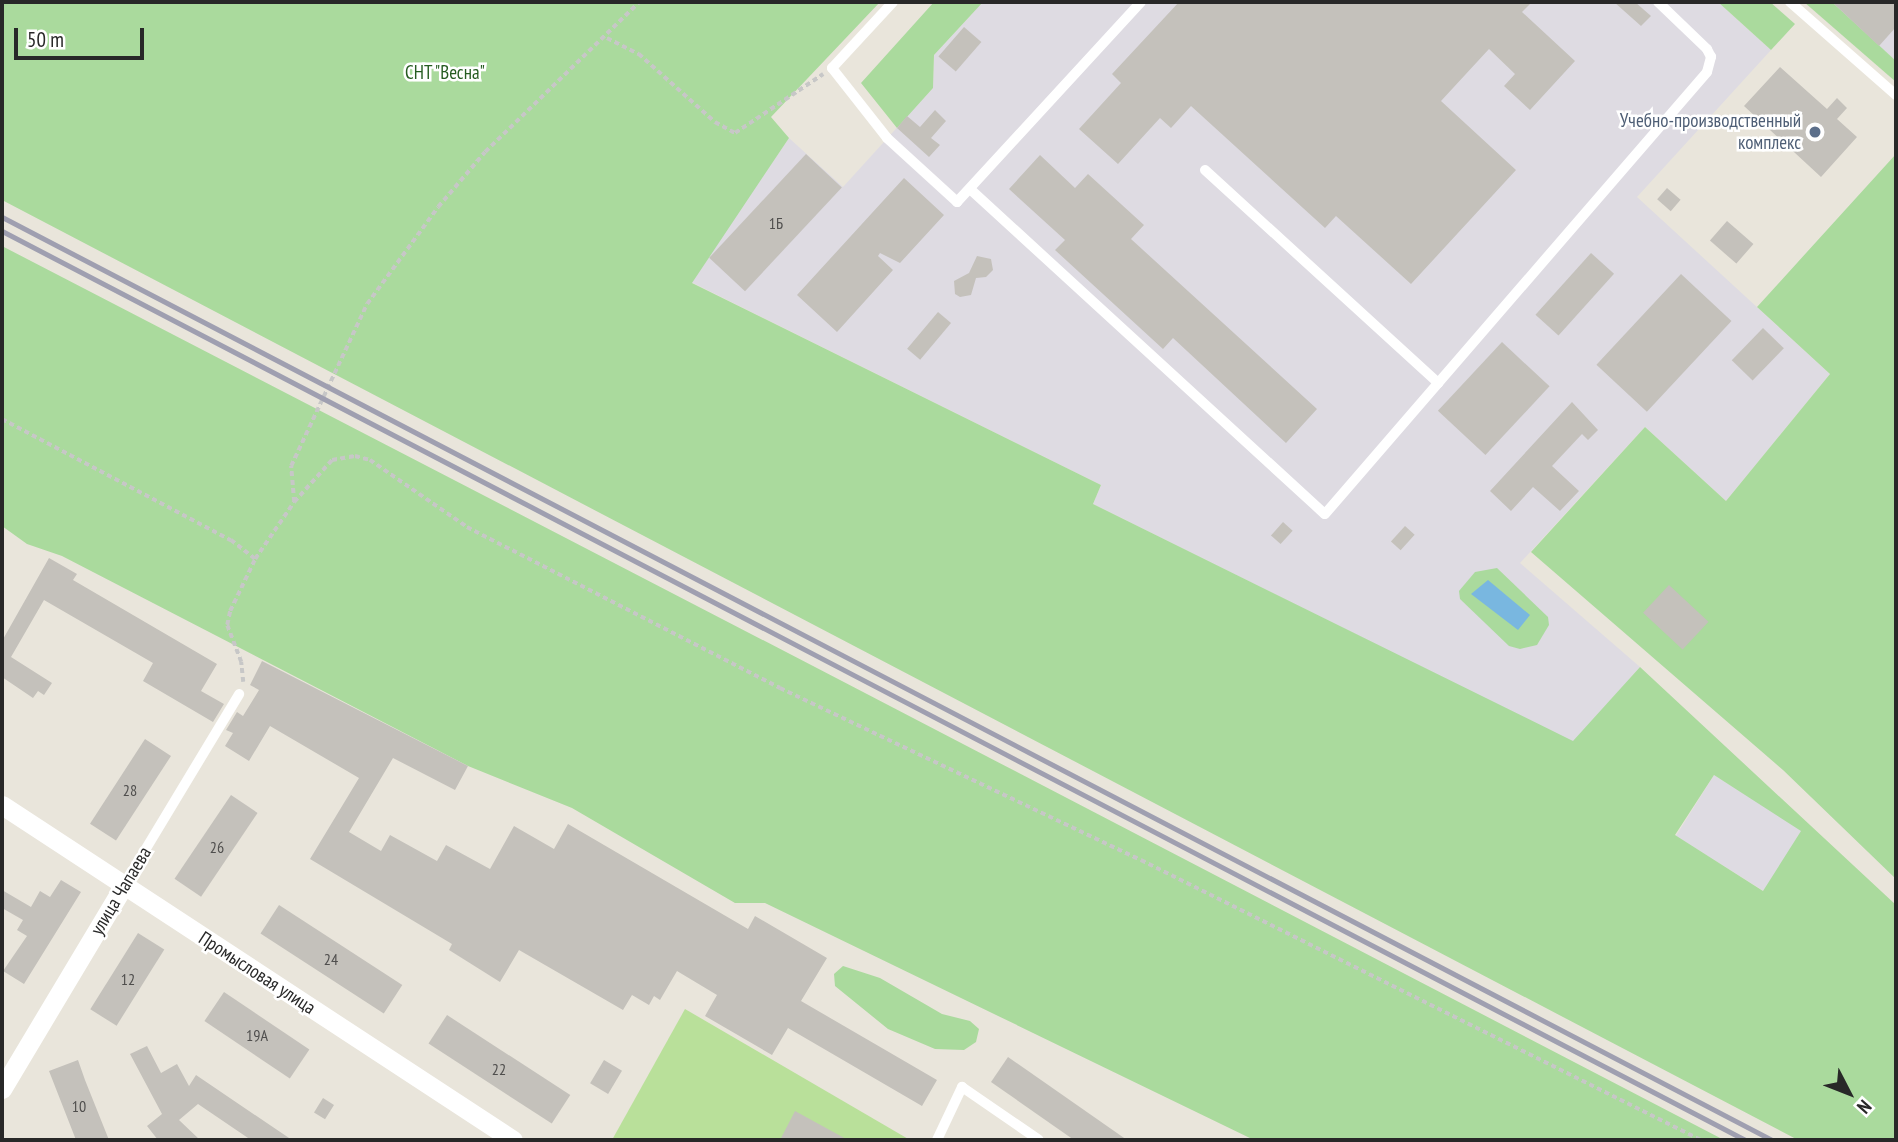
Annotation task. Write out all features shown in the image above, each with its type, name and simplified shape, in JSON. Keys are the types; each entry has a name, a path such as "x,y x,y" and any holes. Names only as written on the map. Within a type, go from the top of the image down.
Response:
{"street":[{"name":"Промысловая улица","path":"2,805 513,1140"},
{"name":"улица Чапаева","path":"2,1089 124,885"}],"lane":[{"path":"893,2 832,68 887,138 957,202 1141,2"},
{"path":"970,188 1325,514 1707,72 1711,57 1707,49 1657,2"},
{"path":"1790,2 1896,94"},
{"path":"1205,170 1438,383"},
{"name":"улица Чапаева","path":"124,885 239,694"},
{"path":"937,1140 962,1087 1039,1140"}],"path":[{"path":"294,502 291,466 367,304 438,207 485,152 607,38 639,2"},
{"path":"607,38 639,54 715,122 735,133 832,68"},
{"path":"2,419 230,540 255,559"},
{"path":"239,694 244,676 227,625 255,559 294,502 332,460 355,456 370,460 467,527 756,676 1141,860 1701,1140"}],"shaded area":[{"path":"983,2 1718,2 1771,50 1637,197 1830,374 1726,501 1645,427 1520,563 1640,667 1573,742 1093,504 1101,485 691,282 789,138 843,187 933,88 934,55"},
{"path":"1832,2 1896,2 1896,61 1879,46"},
{"path":"1714,775 1802,830 1764,891 1676,836"}],"green space":[{"name":"СНТ \"Весна\"","path":"2,2 880,2 771,117 789,138 692,283 1101,485 1093,504 1573,741 1640,667 1896,905 1896,1140 1798,1140 2,200","holes":["1714,775 1801,831 1763,891 1675,835"]},
{"path":"934,2 983,2 934,55 933,88 897,128 861,83"},
{"path":"1718,2 1770,2 1795,24 1771,50"},
{"path":"1804,2 1832,2 1896,61 1896,82"},
{"path":"1896,154 1896,879 1783,770 1531,552 1645,427 1726,501 1830,374 1757,307"},
{"path":"2,246 1724,1140 1254,1140 765,903 735,903 572,808 468,766 62,556 27,544 2,526"},
{"path":"1497,568 1548,617 1549,625 1537,645 1520,649 1509,646 1460,599 1459,591 1475,572"},
{"path":"843,966 880,978 942,1014 970,1021 979,1029 976,1042 964,1050 935,1049 888,1029 835,986 834,974"},
{"path":"685,1009 910,1140 612,1140"}],"water":[{"path":"1488,580 1530,615 1518,630 1471,594"}],"building":[{"path":"1179,2 1532,2 1522,12 1575,61 1530,110 1504,86 1515,74 1489,49 1441,101 1516,170 1411,284 1336,216 1325,228 1191,106 1171,128 1160,118 1118,164 1079,129 1121,83 1112,74"},
{"path":"1614,2 1635,2 1651,16 1641,26"},
{"path":"1832,2 1896,2 1896,27 1879,46"},
{"path":"964,27 981,42 956,72 938,56"},
{"path":"1780,67 1827,109 1837,98 1847,108 1837,119 1857,137 1821,177 1744,106"},
{"path":"935,110 946,121 931,138 940,145 929,157 897,128 907,116 920,127"},
{"path":"806,154 842,187 745,291 709,258"},
{"path":"1040,155 1075,188 1088,174 1144,225 1131,239 1317,409 1286,443 1173,338 1163,349 1055,250 1065,240 1009,189"},
{"path":"904,178 944,215 900,263 880,253 878,256 893,270 837,332 797,295"},
{"path":"1667,188 1681,200 1671,211 1657,199"},
{"path":"1727,221 1753,244 1736,264 1710,241"},
{"path":"1591,253 1614,274 1558,335 1535,315"},
{"path":"977,256 991,259 993,270 986,277 976,278 971,295 960,297 955,294 954,281 969,273"},
{"path":"1681,274 1731,321 1647,412 1596,365"},
{"path":"938,312 951,323 920,360 907,349"},
{"path":"1763,328 1784,348 1753,381 1732,360"},
{"path":"1502,342 1550,386 1485,455 1438,411"},
{"path":"1572,402 1598,430 1588,440 1582,434 1552,466 1579,491 1560,511 1533,487 1511,511 1490,491"},
{"path":"1283,522 1293,531 1281,544 1271,535"},
{"path":"1405,526 1415,535 1401,550 1391,542"},
{"path":"49,558 77,574 73,580 217,664 201,691 224,704 213,722 143,681 153,663 44,600 11,657 52,683 44,695 38,691 33,698 2,677 2,641"},
{"path":"1669,585 1708,622 1683,650 1643,613"},
{"path":"262,661 468,766 455,790 393,758 349,832 381,851 390,835 437,861 446,845 490,869 514,826 554,849 568,824 748,929 755,916 827,958 801,1001 937,1080 922,1106 788,1028 772,1055 705,1016 717,995 677,971 660,1000 654,996 649,1005 632,995 623,1010 519,950 500,982 449,950 452,944 310,859 359,778 270,726 249,761 225,746 233,733 226,730 237,712 243,716 259,690 250,685"},
{"path":"145,739 171,756 116,841 90,824"},
{"path":"231,795 258,813 201,897 175,879"},
{"path":"61,880 81,892 24,984 3,971 27,936 17,930 23,920 2,908 2,890 31,907 40,891 50,897"},
{"path":"279,905 402,985 384,1014 260,934"},
{"path":"138,933 164,949 117,1026 90,1009"},
{"path":"224,992 309,1050 290,1079 204,1021"},
{"path":"447,1015 570,1095 552,1124 428,1044"},
{"path":"147,1046 161,1073 177,1064 189,1086 196,1075 292,1140 251,1140 198,1104 179,1120 200,1140 158,1140 147,1126 162,1114 130,1054"},
{"path":"1008,1057 1127,1140 1074,1140 991,1082"},
{"path":"78,1060 109,1140 76,1140 49,1071"},
{"path":"604,1060 622,1071 608,1094 590,1083"},
{"path":"323,1098 334,1105 325,1119 314,1112"},
{"path":"795,1111 848,1140 780,1140"}],"railway":[{"path":"2,217 1772,1140"},
{"path":"2,231 1745,1140"}],"place":[{"name":"Учебно-производственный комплекс","path":"1815,132"}]}
